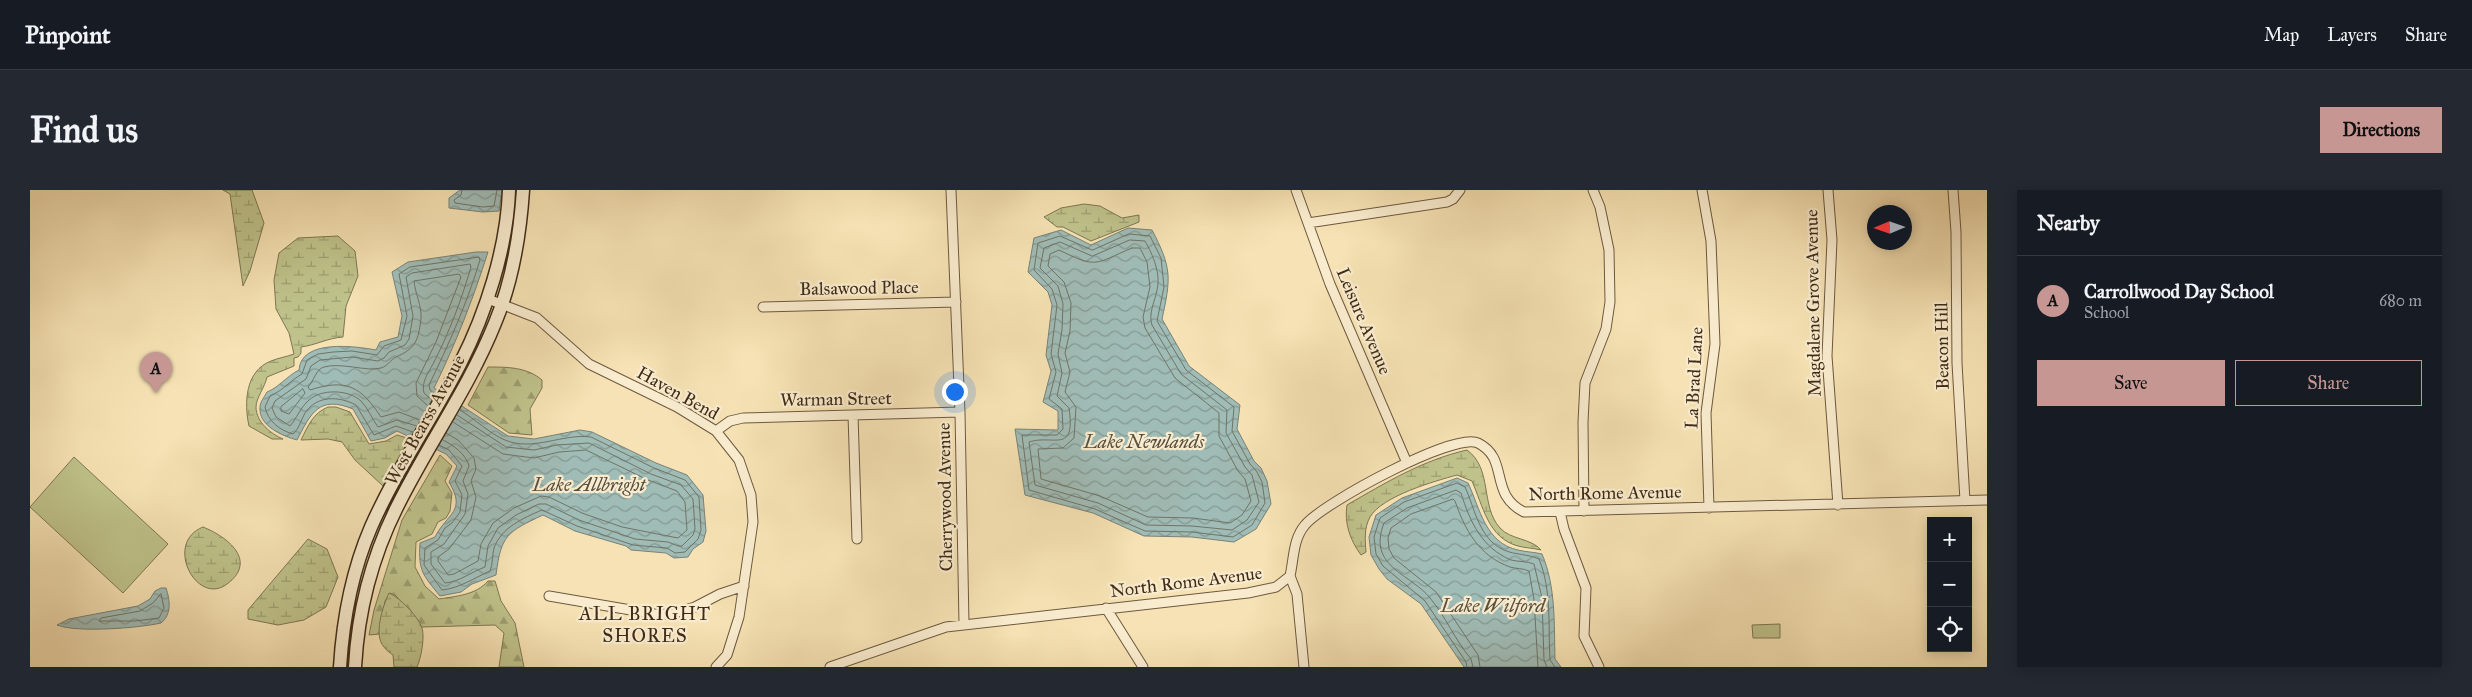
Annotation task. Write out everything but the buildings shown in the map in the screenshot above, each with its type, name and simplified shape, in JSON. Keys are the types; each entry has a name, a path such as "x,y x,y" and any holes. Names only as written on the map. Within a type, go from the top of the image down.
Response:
{"main road":[{"name":"West Bearss Avenue","path":"340,667 348,603 370,529 460,363 488,299 508,211 509,190"},
{"name":"West Bearss Avenue","path":"356,667 364,602 384,535 427,451 458,401 489,338 502,305 516,252 523,190"}],"street":[{"name":"Cherrywood Avenue","path":"951,190 960,412 964,624"},
{"name":"Leisure Avenue","path":"1296,190 1330,284 1407,463"},
{"path":"1308,224 1447,202 1453,199 1460,190"},
{"path":"1584,511 1583,422 1585,382 1606,329 1610,302 1610,250 1600,207 1593,190"},
{"name":"La Brad Lane","path":"1702,190 1711,241 1715,344 1706,413 1710,508"},
{"name":"Magdalene Grove Avenue","path":"1828,190 1832,240 1827,356 1838,505"},
{"name":"Beacon Hill","path":"1953,190 1956,232 1957,363 1965,501"},
{"name":"Haven Bend","path":"488,299 537,318 589,364 677,407 716,431 739,460 751,495 753,522 739,616 727,655 716,667"},
{"name":"Balsawood Place","path":"763,307 956,302"},
{"name":"Warman Street","path":"716,431 730,421 743,418 960,412"},
{"path":"853,415 857,539"},
{"name":"North Rome Avenue","path":"830,667 932,630 964,624 1248,593 1276,587 1290,576 1295,543 1305,525 1320,512 1382,475 1407,463 1462,442 1476,442 1488,450 1495,460 1503,494 1513,507 1524,512 1987,500"},
{"path":"1560,512 1564,529 1586,588 1584,636 1598,667"},
{"path":"370,529 384,535"},
{"path":"1290,576 1297,594 1304,667"},
{"path":"549,596 654,614 672,614 695,607 720,594 744,586"},
{"path":"1106,608 1143,667"}],"green space":[{"path":"223,190 252,190 264,223 250,271 243,286 230,194"},
{"path":"1084,204 1100,206 1122,218 1139,215 1139,222 1091,241 1063,227 1057,227 1044,217 1061,208"},
{"path":"338,236 355,251 358,276 346,306 343,337 301,347 301,353 298,357 294,358 294,366 267,377 256,407 259,418 265,427 283,439 272,439 249,426 247,398 251,380 262,366 294,354 289,333 276,309 274,280 279,253 298,238"},
{"path":"488,367 523,370 542,380 542,388 530,409 532,435 509,433 468,405"},
{"path":"328,407 336,407 350,412 369,444 386,441 397,435 410,439 383,486 355,460 342,442 328,439 301,440 315,416"},
{"path":"1467,450 1480,467 1484,477 1490,509 1500,528 1510,535 1532,543 1541,550 1518,546 1500,536 1488,520 1472,481 1457,475 1410,490 1376,509 1368,521 1365,534 1366,552 1361,555 1349,531 1346,518 1347,505 1420,466"},
{"path":"440,455 452,466 445,481 452,493 450,511 446,518 438,522 432,534 416,542 415,567 425,586 439,599 466,594 478,589 488,581 495,581 501,601 515,623 524,667 499,667 504,633 495,625 422,627 396,596 390,593 385,601 379,634 369,635 374,610 402,520"},
{"path":"74,457 168,544 123,593 30,507"},
{"path":"203,527 230,543 240,558 240,567 236,575 227,584 216,589 205,587 196,580 189,570 185,558 186,546 191,535"},
{"path":"308,539 327,549 338,577 326,607 304,620 278,625 248,619 248,610"},
{"path":"389,593 408,608 417,618 422,628 422,648 417,667 394,667 393,655 381,642 379,635 380,620"},
{"path":"1780,624 1780,638 1753,638 1752,625"}],"water":[{"path":"460,190 502,190 499,211 483,212 449,208 449,198"},
{"name":"Lake Newlands","path":"1128,228 1152,230 1159,243 1168,273 1167,293 1162,319 1189,366 1240,405 1237,429 1267,481 1271,504 1256,529 1234,542 1192,537 1144,536 1093,513 1025,495 1015,429 1058,430 1058,411 1043,402 1051,371 1046,355 1052,305 1048,292 1028,272 1034,238 1061,230 1091,245"},
{"name":"Lake Allbright","path":"488,252 464,321 434,388 508,436 534,439 580,430 592,432 656,463 687,475 703,495 706,531 703,542 693,549 688,557 674,558 666,553 631,550 626,546 575,531 543,515 521,526 508,536 500,551 496,575 472,584 461,592 440,596 429,583 421,567 420,543 435,537 456,506 454,492 449,482 457,466 446,454 397,431 385,438 371,441 353,409 341,405 332,404 318,409 307,422 297,440 272,429 263,420 260,414 260,405 267,392 299,370 302,360 309,353 318,349 342,346 376,350 380,342 398,337 402,316 392,272 408,262"},
{"name":"Lake Wilford","path":"1457,478 1468,483 1485,523 1498,540 1518,550 1542,554 1547,567 1552,592 1555,659 1561,667 1464,667 1421,604 1387,579 1371,555 1369,537 1376,515 1402,498"},
{"path":"166,588 169,607 165,619 161,623 138,627 93,629 79,629 57,625 69,619 138,606 150,599 155,591"}],"place":[{"name":"Carrollwood Day School","path":"156,393"}],"district":[{"name":"ALL BRIGHT SHORES","path":"645,624"}]}
